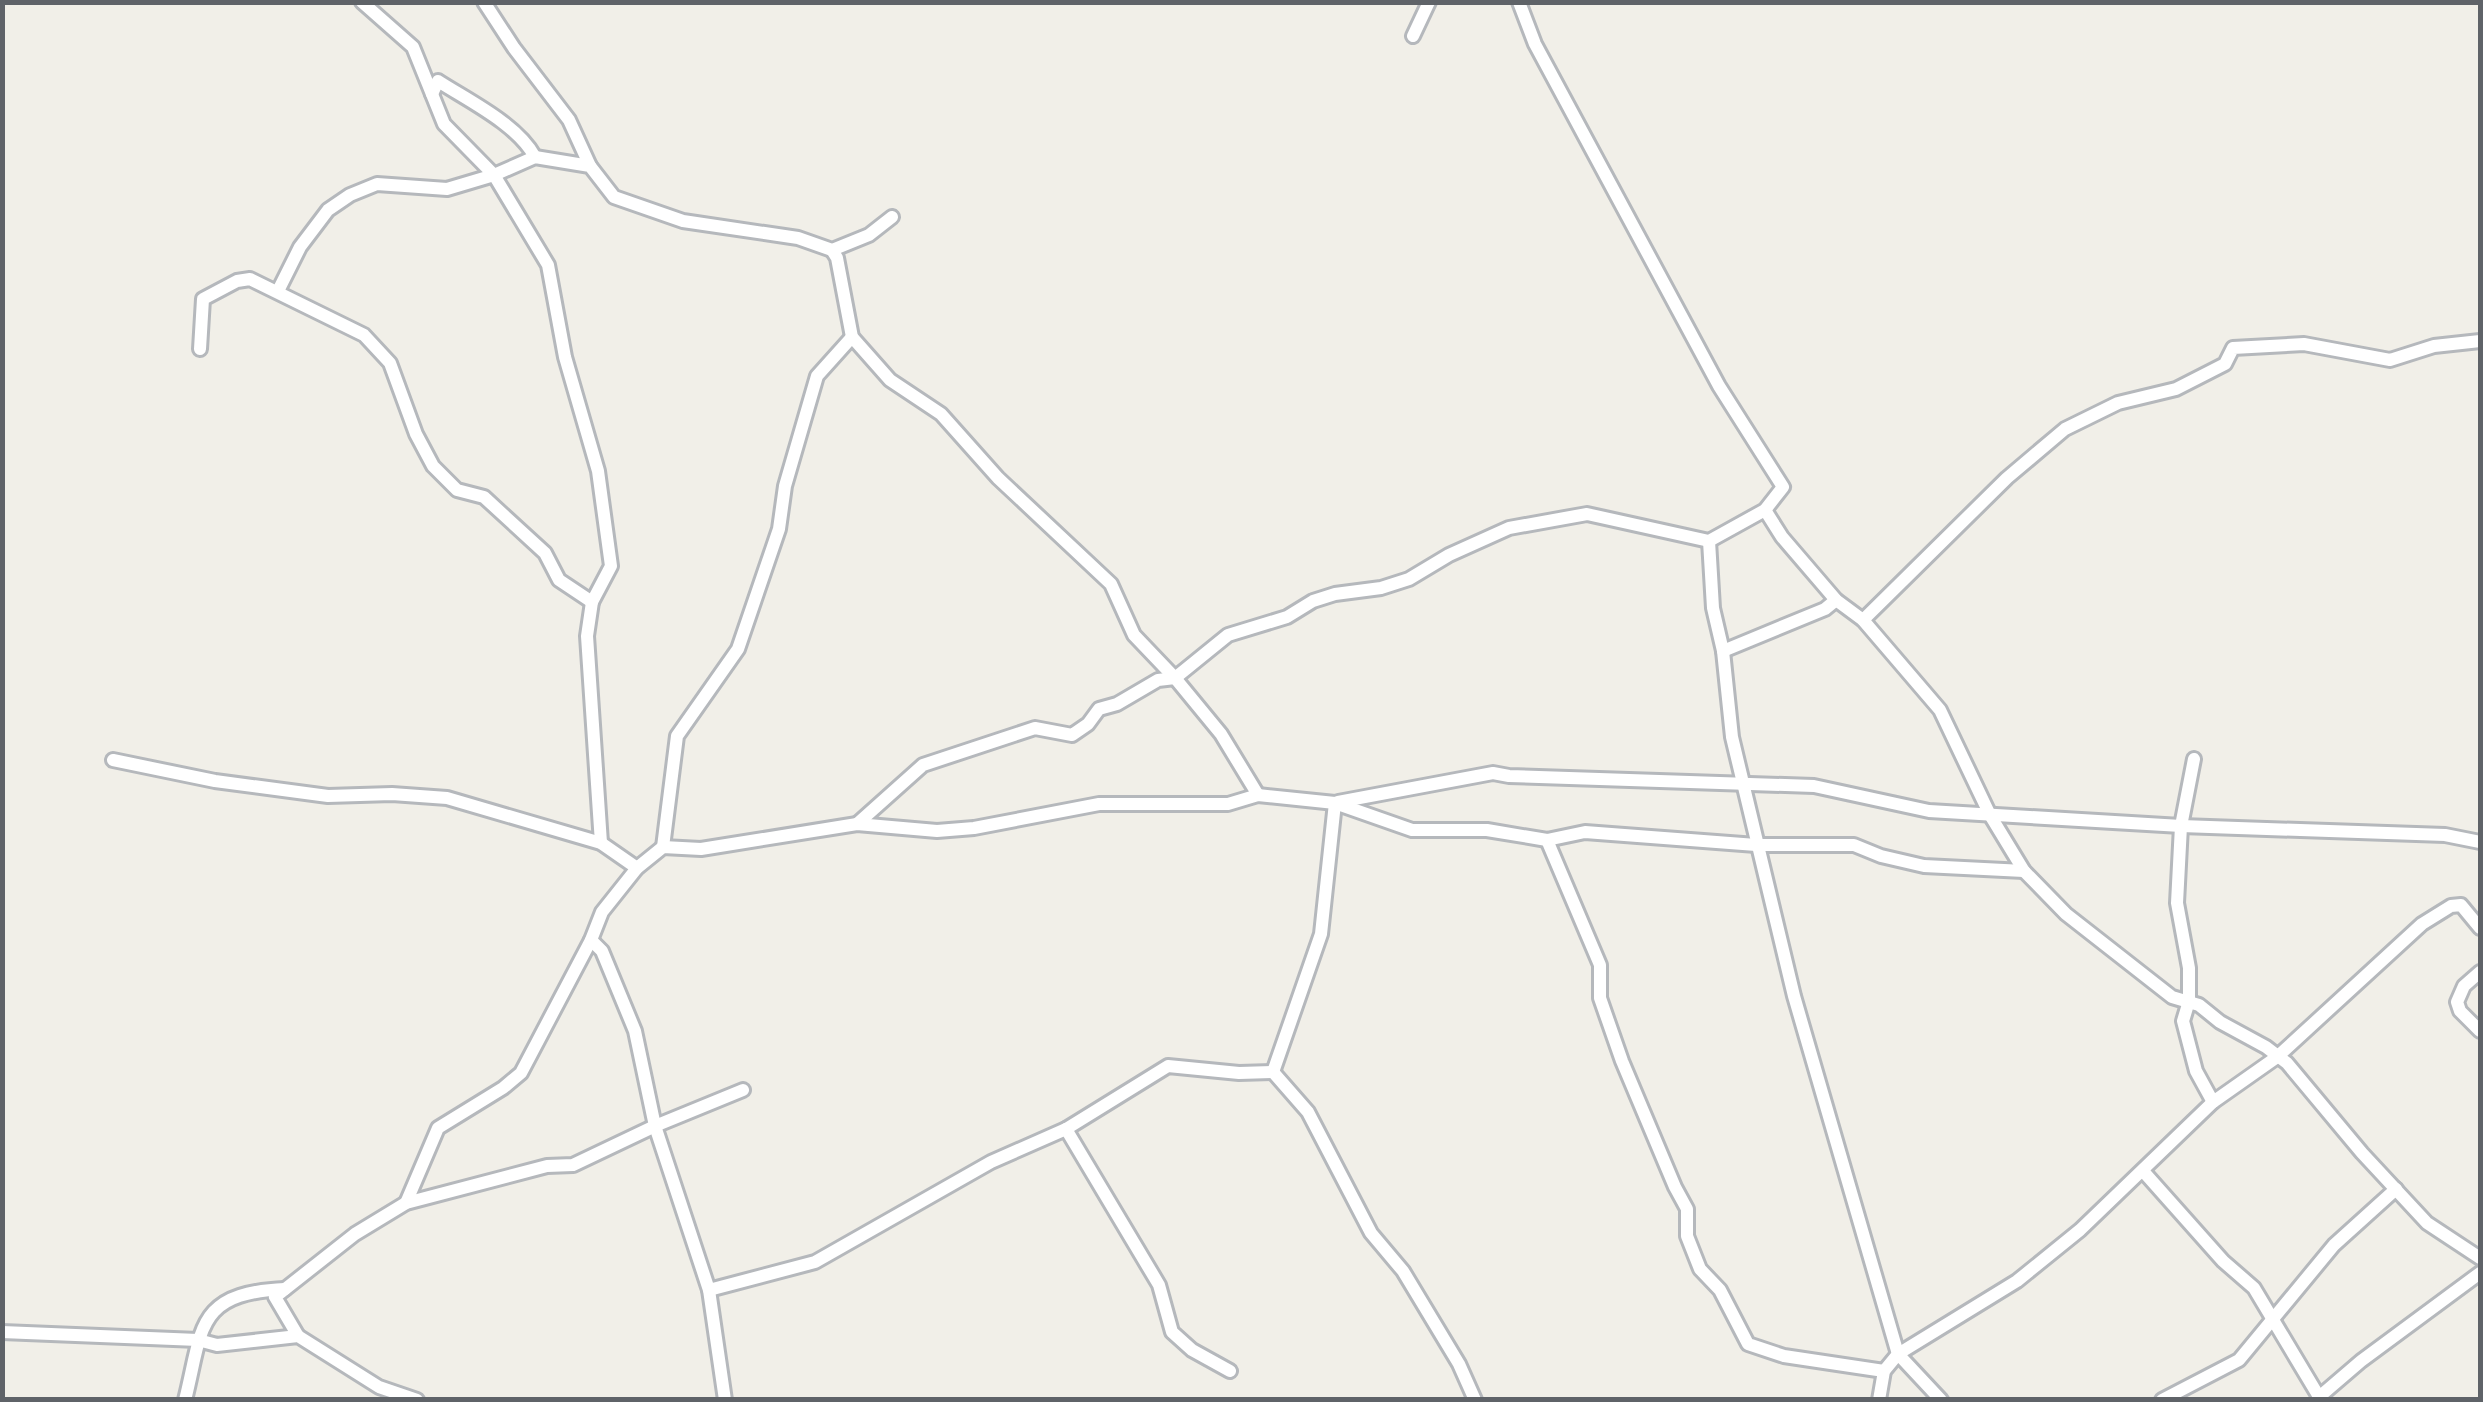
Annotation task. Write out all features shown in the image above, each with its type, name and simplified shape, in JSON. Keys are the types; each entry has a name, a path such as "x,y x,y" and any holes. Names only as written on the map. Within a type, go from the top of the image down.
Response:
{"street":[{"path":"362,2 413,46 444,124 494,175 548,265 565,357 598,471 611,566 592,602 586,636 601,843"},
{"path":"484,2 569,120 590,166 614,197 683,221 798,238 832,250 837,258 852,337 890,380 941,414 998,478 1111,584 1134,635 1222,734 1258,795"},
{"path":"1413,36 1429,2"},
{"path":"856,824 923,765 1035,728 1072,735 1088,724 1099,709 1117,704 1158,680 1175,678 1228,635 1287,618 1313,601 1334,594 1380,588 1409,579 1448,555 1509,528 1587,514 1708,542 1765,510 1783,487 1719,386 1535,44 1519,2"},
{"path":"432,94 438,81 504,125 530,147 535,157"},
{"path":"278,291 300,246 328,210 350,194 377,184 447,189 535,157 590,166"},
{"path":"832,250 869,235 892,217"},
{"path":"200,349 203,299 237,281 250,280 278,291 364,335 390,363 416,434 433,466 457,490 484,498 545,553 559,580 592,602"},
{"path":"664,847 678,736 738,650 778,529 785,486 817,376 852,337"},
{"path":"1863,620 2007,478 2064,429 2118,403 2176,389 2224,364 2233,348 2304,344 2390,360 2434,346 2480,340"},
{"path":"1765,510 1782,537 1836,600 1863,620 1940,710 1990,815 2024,871 2066,914 2172,997 2189,1001 2286,1063 2427,1224 2480,1258"},
{"path":"1708,542 1713,608 1723,650 1732,737 1794,996 1898,1354 1942,1400"},
{"path":"1723,650 1825,609 1836,600"},
{"path":"2194,759 2181,826 2177,903 2189,968 2189,1001 2183,1021 2196,1071 2213,1102"},
{"path":"113,760 215,781 328,796 392,794 447,798 601,843 637,868"},
{"path":"1336,803 1494,773 1814,786 1929,811 2181,826 2445,835 2480,842"},
{"path":"406,1202 438,1128 521,1073 602,912 637,868 664,847 700,849 856,824 937,831 974,828 1099,804 1228,804 1258,795 1336,803 1412,830 1487,830 1546,840 1585,832 1756,844 1854,845 1924,866 2024,871"},
{"path":"1274,1072 1320,934 1336,803"},
{"path":"1546,840 1600,966 1600,998 1622,1061 1688,1209 1688,1236 1700,1269 1720,1290 1748,1344 1784,1356 1884,1370"},
{"path":"1879,1400 1884,1370 1898,1354 2017,1281 2080,1230 2213,1102 2276,1057 2422,924 2451,906 2461,905 2480,928"},
{"path":"591,940 602,951 635,1030 655,1126 709,1290 725,1400"},
{"path":"2480,972 2464,986 2457,1002 2460,1011 2480,1030"},
{"path":"709,1290 815,1262 991,1162 1066,1129 1168,1066 1274,1072"},
{"path":"1274,1072 1308,1112 1370,1233 1403,1272 1459,1364 1475,1400"},
{"path":"418,1400 379,1388 298,1336 276,1297 354,1234 406,1202 547,1166 573,1165 743,1090"},
{"path":"1066,1129 1159,1285 1172,1332 1192,1350 1230,1371"},
{"path":"2143,1171 2223,1261 2254,1288 2320,1398 2361,1361 2480,1273"},
{"path":"2162,1400 2239,1360 2334,1245 2396,1190"},
{"path":"184,1400 202,1327 213,1312 236,1298 264,1290 285,1290"},
{"path":"2,1332 198,1340 217,1345 298,1336"}]}
